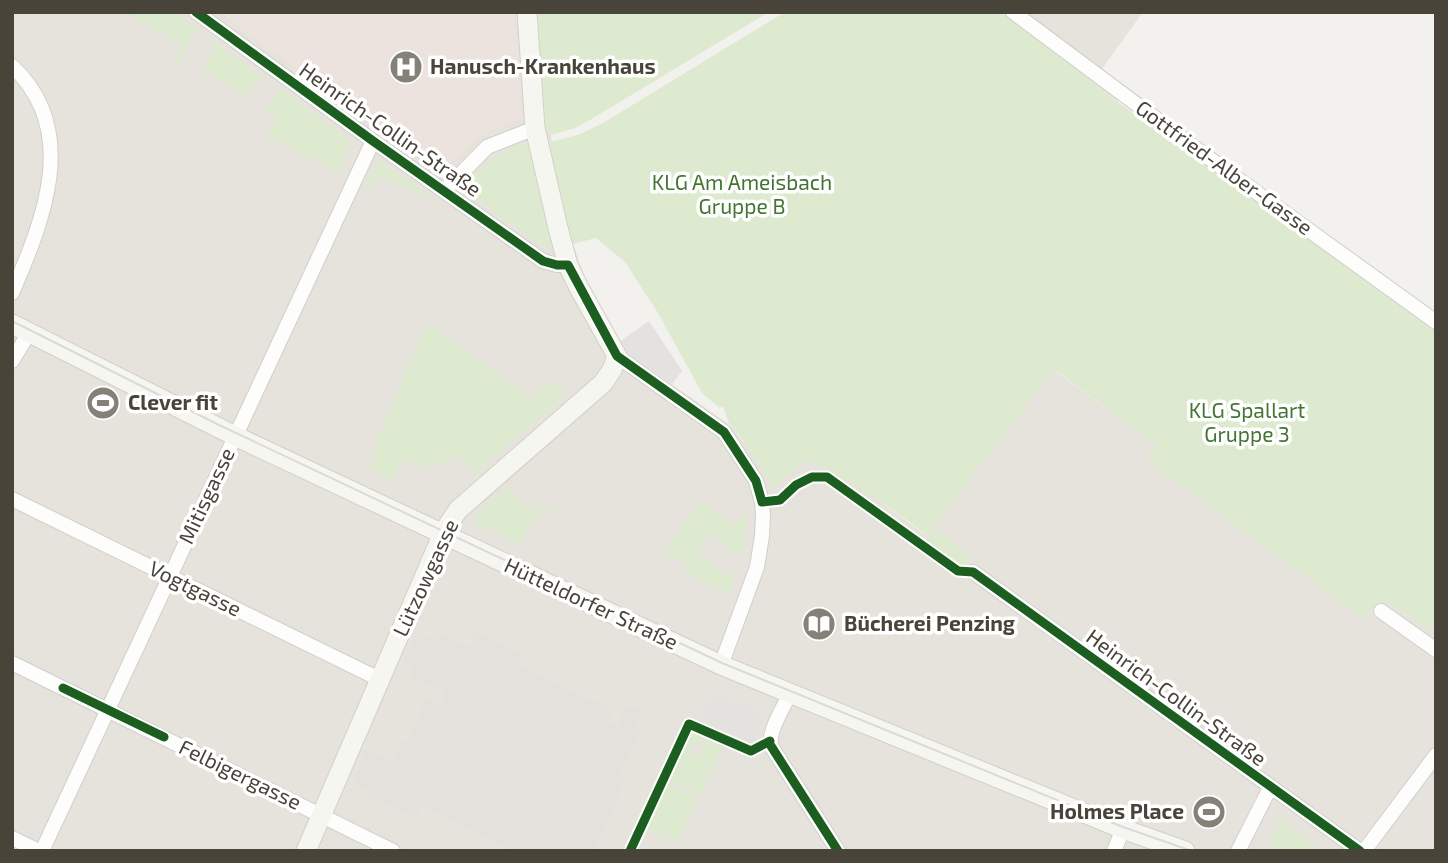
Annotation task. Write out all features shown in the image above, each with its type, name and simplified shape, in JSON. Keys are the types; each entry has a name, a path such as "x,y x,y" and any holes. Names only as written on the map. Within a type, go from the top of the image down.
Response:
{"main road":[{"path":"527,12 535,128 568,265 617,356"},
{"name":"Hütteldorfer Straße","path":"21,328 234,436 722,666 1123,829 1185,851"},
{"name":"Lützowgasse","path":"306,851 442,533 458,510 603,383 617,356"}],"street":[{"name":"Heinrich-Collin-Straße","path":"196,12 544,261 568,265"},
{"name":"Gottfried-Alber-Gasse","path":"1013,12 1436,322"},
{"path":"12,66 37,94 47,125 51,154 48,191 37,234 12,293"},
{"name":"Heinrich-Collin-Straße","path":"444,191 487,148 535,128"},
{"name":"Mitisgasse","path":"41,851 373,141"},
{"path":"12,360 21,328"},
{"path":"617,356 724,432 756,481 762,502 762,536 757,567 722,666"},
{"name":"Vogtgasse","path":"12,499 379,679"},
{"name":"Heinrich-Collin-Straße","path":"973,572 1270,788 1362,851"},
{"path":"1381,611 1436,650"},
{"name":"Felbigergasse","path":"12,663 393,851"},
{"path":"789,695 772,733 771,746 838,851"},
{"path":"1362,851 1436,755"},
{"path":"1238,851 1270,788"},
{"path":"1114,851 1123,829"},
{"path":"12,838 41,851"}],"shaded area":[{"path":"12,12 536,12 546,128 551,135 550,142 573,244 584,276 616,340 630,355 734,428 773,485 805,460 832,471 866,491 926,535 1053,369 1158,446 1148,462 1364,619 1382,599 1429,630 1436,621 1436,851 12,851"},
{"name":"Hanusch-Krankenhaus","path":"219,12 515,12 522,118 471,142 441,173"},
{"path":"1002,12 1143,12 1102,69 1118,102"},
{"path":"649,321 682,371 672,384 630,355 618,343"},
{"path":"475,633 522,655 518,665 613,710 608,721 617,726 628,705 641,712 635,724 641,727 618,776 626,780 592,851 515,851 421,806 415,819 368,796 370,791 353,782 365,749 394,761 400,748 397,746 400,740 407,743 425,699 439,705 446,691 411,676 414,668 402,663 413,638 424,642 428,636 437,640 440,634 472,647"},
{"path":"713,691 762,713 762,721 752,744 699,720"}],"green space":[{"path":"123,12 173,12 200,31 196,36 192,36 179,63 175,61 182,44"},
{"path":"536,12 769,12 590,120 551,135 546,128"},
{"path":"785,12 1002,12 1123,106 1436,330 1436,622 1429,630 1382,599 1364,619 1147,461 1158,446 1054,369 927,535 853,484 805,460 773,488 735,428 729,424 723,406 720,408 702,393 658,313 625,262 596,238 573,244 549,142 578,135 603,123"},
{"path":"212,40 264,77 258,79 246,95 203,70 214,47"},
{"path":"280,88 351,141 338,172 267,136 277,120 265,112"},
{"path":"525,142 531,145 551,246 546,249 467,192 463,186 491,160"},
{"path":"383,163 430,196 429,198 378,175 370,191 365,188 377,164"},
{"path":"427,323 533,399 547,380 567,394 474,474 455,454 430,467 403,459 393,480 369,468 376,452 375,445"},
{"path":"507,488 523,505 539,511 542,505 564,515 563,518 543,508 539,520 534,518 532,522 527,521 526,524 530,526 521,545 476,523 475,516"},
{"path":"700,501 735,526 747,511 742,558 709,534 695,552 730,577 740,564 729,594 692,577 684,562 664,553"},
{"path":"934,529 972,555 963,568 925,542"},
{"path":"692,728 703,733 698,746 692,744 689,752 700,757 706,735 724,743 700,796 689,788 688,790 681,787 682,784 668,781"},
{"path":"666,783 698,798 677,844 670,841 671,838 666,836 665,839 654,831 653,834 645,830"},
{"path":"1280,819 1322,851 1268,851"}],"tram line":[{"path":"12,321 217,424 722,663 1123,827 1192,851"}],"cycle path":[{"path":"196,12 543,261 568,265 617,356 724,432 756,481 762,502 780,500 796,485 812,477 827,477 958,571 973,572 1360,851"},
{"path":"63,688 164,737"},
{"path":"630,851 689,724 751,751 770,741"},
{"path":"771,746 838,851"}],"place":[{"name":"Hanusch-Krankenhaus","path":"406,67"},
{"name":"Clever fit","path":"103,403"},
{"name":"Bücherei Penzing","path":"819,624"},
{"name":"Holmes Place","path":"1209,812"}],"park label":[{"name":"KLG Am Ameisbach Gruppe B","path":"742,195"},
{"name":"KLG Spallart Gruppe 3","path":"1247,423"}]}
